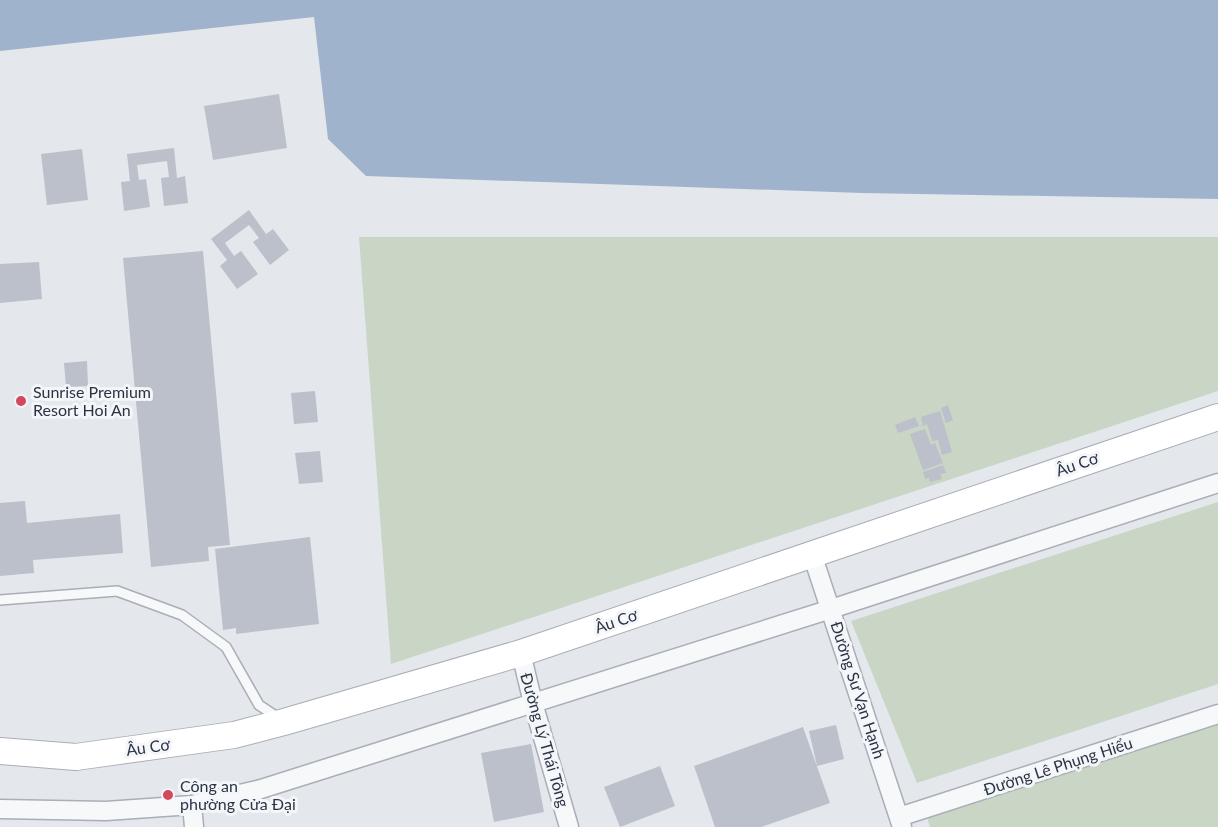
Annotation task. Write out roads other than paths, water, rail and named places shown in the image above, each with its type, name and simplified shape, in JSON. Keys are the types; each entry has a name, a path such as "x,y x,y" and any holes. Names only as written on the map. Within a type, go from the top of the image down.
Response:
{"main road":[{"name":"Âu Cơ","path":"0,750 76,757 234,735 284,722 521,653 1218,417"}],"street":[{"path":"0,809 106,811 192,805 261,789 831,609 1218,483"},
{"name":"Đường Sư Vạn Hạnh","path":"812,554 901,822"},
{"name":"Đường Lý Thái Tông","path":"521,653 569,827"},
{"name":"Đường Lê Phụng Hiểu","path":"901,822 1218,714"},
{"path":"192,805 194,827"}],"lane":[{"path":"0,600 117,591 182,615 226,647 260,705 284,722"}],"water":[{"path":"0,0 1218,0 1218,199 862,193 366,176 328,139 314,17 0,51"}],"place":[{"name":"Sunrise Premium Resort Hoi An","path":"21,401"},
{"name":"Công an phường Cửa Đại","path":"168,795"}]}
